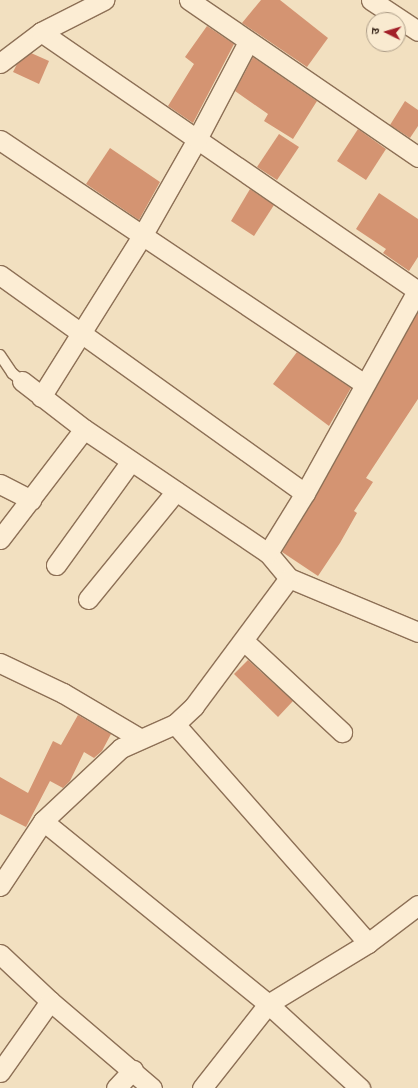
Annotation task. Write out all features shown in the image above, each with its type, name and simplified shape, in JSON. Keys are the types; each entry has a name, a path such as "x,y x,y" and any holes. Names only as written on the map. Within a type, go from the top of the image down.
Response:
{"street":[{"path":"0,63 41,32 104,0"},
{"path":"189,0 248,42 418,157"},
{"path":"370,0 418,31"},
{"path":"41,32 418,289 363,384 305,493 268,553"},
{"path":"41,397 80,331 142,236 197,139 248,42"},
{"path":"0,140 363,384"},
{"path":"0,275 305,493"},
{"path":"22,381 84,429 268,553 289,578 418,632"},
{"path":"0,539 84,429"},
{"path":"56,565 131,461"},
{"path":"0,484 31,500"},
{"path":"88,599 176,491"},
{"path":"0,886 43,821 122,748 139,738 175,724 194,706 244,642 289,578"},
{"path":"244,642 342,732"},
{"path":"0,663 63,693 139,738"},
{"path":"175,724 368,943"},
{"path":"43,821 268,1004 360,1088"},
{"path":"202,1088 268,1004 368,943 418,905"},
{"path":"0,954 50,1001 133,1070 152,1088"},
{"path":"0,1072 50,1001"},
{"path":"116,1088 133,1070"}],"lane":[{"path":"0,355 12,373 22,381"}],"building":[{"path":"261,0 280,0 328,38 307,67 242,23"},
{"path":"207,26 234,44 193,123 168,106 194,64 185,57"},
{"path":"31,53 49,61 39,84 13,72 17,64"},
{"path":"253,57 317,101 293,139 264,121 268,114 235,91"},
{"path":"405,101 418,110 418,126 410,138 390,125"},
{"path":"358,129 386,149 366,180 337,161"},
{"path":"279,134 299,147 277,180 257,167"},
{"path":"110,148 160,182 139,220 86,184"},
{"path":"250,189 274,205 254,236 231,221"},
{"path":"379,193 418,219 418,257 409,271 383,253 386,249 356,229"},
{"path":"418,312 418,399 366,478 373,482 354,511 357,513 340,543 318,576 282,552 315,498"},
{"path":"297,352 351,388 329,426 273,384"},
{"path":"248,660 293,701 278,717 234,674"},
{"path":"78,715 111,734 102,751 94,758 84,752 70,781 63,788 50,781 26,827 0,814 0,777 28,793 53,741 61,745"}]}
